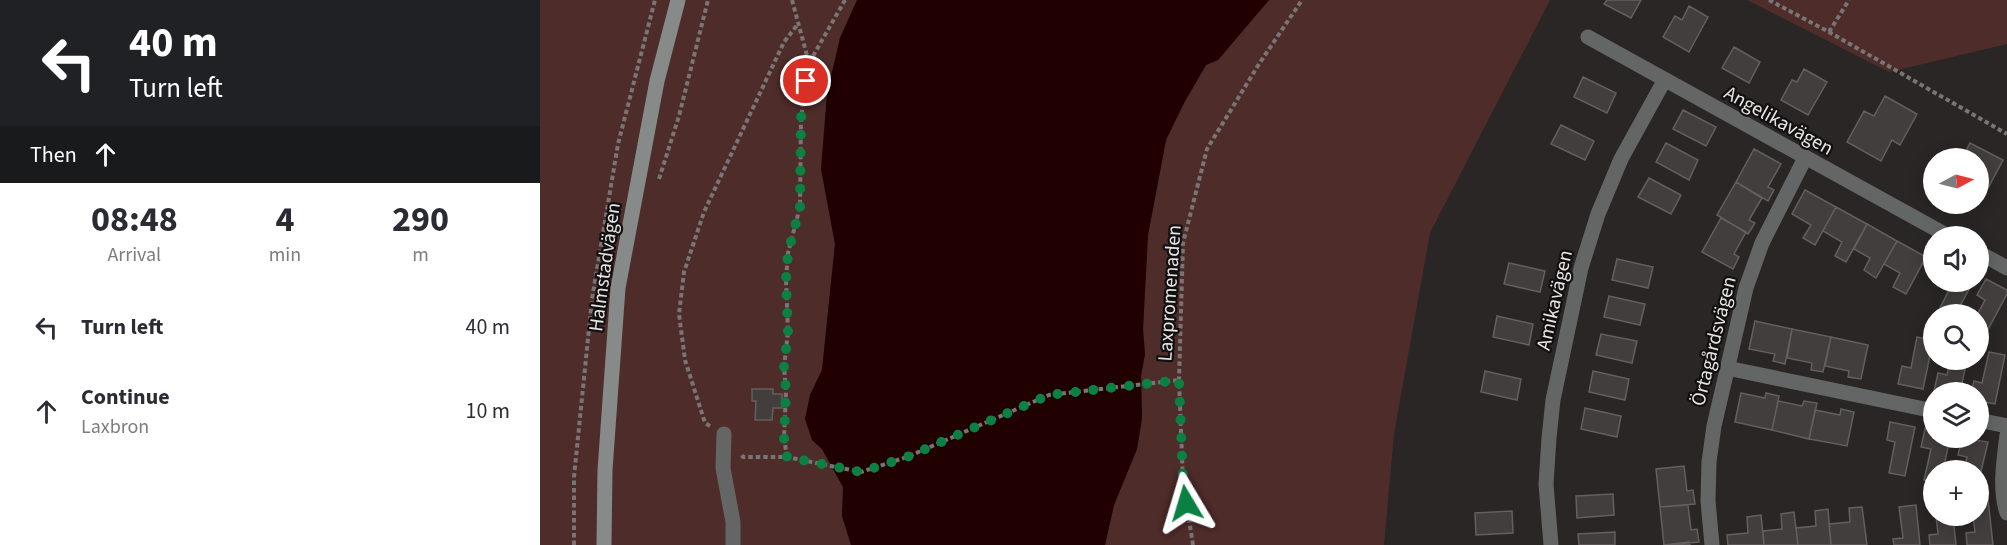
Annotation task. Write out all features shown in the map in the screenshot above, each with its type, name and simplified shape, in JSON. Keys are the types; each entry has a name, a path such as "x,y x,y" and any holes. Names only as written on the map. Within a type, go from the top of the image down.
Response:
{"main road":[{"name":"Halmstadvägen","path":"604,545 605,471 618,288 657,81 678,0"}],"street":[{"name":"Angelikavägen","path":"1588,37 1930,226"},
{"name":"Amikavägen","path":"1551,545 1546,484 1553,400 1581,268 1598,214 1621,159 1664,81"},
{"name":"Örtagårdsvägen","path":"1712,545 1708,501 1713,426 1746,288 1762,243 1805,158"},
{"path":"1989,258 2007,268"},
{"path":"1727,368 1923,409"},
{"path":"1989,422 2007,426"},
{"path":"724,434 723,468 734,522 733,545"},
{"path":"2007,435 2003,468 2004,505 2007,513"}],"path":[{"path":"659,180 679,116 708,0"},
{"path":"792,0 809,63"},
{"path":"787,457 784,438 786,391 784,367 788,332 786,280 788,253 800,207 801,118 809,63 845,0"},
{"name":"Laxpromenaden","path":"1193,545 1183,482 1179,380 1183,243 1207,149 1259,64 1302,0"},
{"path":"1769,0 2007,134"},
{"path":"1829,32 1849,0"},
{"path":"798,24 784,42 704,212 684,272 679,314 685,360 705,423 724,434 743,456 787,457 861,472 907,457 1049,395 1179,380"}],"shaded area":[{"path":"540,0 857,0 840,38 821,169 835,244 822,370 810,395 812,440 822,449 843,487 842,516 851,545 540,545"},
{"path":"857,0 1269,0 1218,60 1206,65 1166,140 1148,235 1143,329 1145,354 1141,376 1142,418 1137,449 1114,505 1105,545 851,545 842,516 843,487 822,449 812,440 805,419 810,395 822,370 835,244 821,169 827,93 840,38"},
{"path":"1269,0 1550,0 1430,233 1394,434 1384,545 1105,545 1114,505 1137,449 1142,418 1141,376 1145,354 1143,329 1148,235 1166,140 1206,65 1218,60"},
{"path":"1747,0 2007,0 2007,44 1889,72"}],"building":[{"path":"1607,0 1641,0 1631,18 1604,4"},
{"path":"1689,6 1708,17 1689,52 1663,37 1675,16 1682,20"},
{"path":"1734,47 1760,62 1749,83 1722,68"},
{"path":"1804,69 1827,82 1808,115 1781,100 1792,80 1797,82"},
{"path":"1583,77 1616,93 1607,113 1574,97"},
{"path":"1885,96 1917,114 1900,145 1892,140 1881,161 1847,142 1864,111 1874,116"},
{"path":"1683,110 1716,127 1706,146 1673,129"},
{"path":"1561,125 1594,141 1585,160 1551,144"},
{"path":"1666,143 1698,160 1689,180 1656,162"},
{"path":"1970,143 1980,148 1968,148"},
{"path":"1754,149 1781,164 1768,187 1774,190 1768,201 1736,182"},
{"path":"1989,153 2003,160 1989,186"},
{"path":"1649,178 1681,195 1671,214 1638,197"},
{"path":"1736,182 1762,198 1749,220 1755,223 1748,234 1717,215"},
{"path":"1805,190 1836,207 1815,245 1803,238 1811,225 1792,214"},
{"path":"1836,207 1867,224 1846,262 1835,256 1842,242 1823,231"},
{"path":"1721,218 1746,232 1734,254 1739,257 1733,269 1702,252"},
{"path":"1867,224 1897,241 1876,278 1864,270 1870,258 1854,249"},
{"path":"1897,241 1923,255 1923,263 1906,294 1893,287 1900,273 1884,264"},
{"path":"1617,259 1653,267 1648,288 1612,280"},
{"path":"1509,263 1545,271 1540,292 1504,284"},
{"path":"1989,281 2007,290 1989,328 1989,304 1983,304 1985,300 1977,295 1979,292 1989,292"},
{"path":"1948,292 1968,292 1961,304 1942,304"},
{"path":"1609,296 1645,304 1640,325 1604,317"},
{"path":"1497,316 1533,324 1529,345 1493,337"},
{"path":"1755,321 1792,329 1785,364 1773,361 1775,354 1749,349"},
{"path":"1792,329 1831,337 1823,372 1811,370 1812,363 1787,358"},
{"path":"1601,334 1637,341 1632,363 1596,355"},
{"path":"1831,337 1868,345 1861,379 1848,377 1849,371 1825,366"},
{"path":"1917,337 1923,338 1923,370 1927,370 1923,389 1898,384 1902,366 1911,368"},
{"path":"1989,352 2005,355 1995,404 1989,403 1989,382 1982,382 1985,370 1989,370"},
{"path":"1948,370 1965,370 1962,382 1936,382 1938,373 1947,375"},
{"path":"1485,371 1521,379 1517,400 1481,392"},
{"path":"1593,371 1629,379 1625,400 1589,392"},
{"path":"752,389 773,389 773,394 782,394 782,408 773,408 772,420 755,420 756,401 752,401"},
{"path":"1741,393 1765,398 1766,393 1779,396 1772,430 1735,422"},
{"path":"1778,401 1802,406 1804,401 1817,403 1809,439 1772,430"},
{"path":"1585,408 1621,416 1617,437 1581,429"},
{"path":"1841,409 1854,412 1847,446 1809,439 1815,410 1840,415"},
{"path":"1890,422 1915,427 1905,476 1889,473 1895,442 1887,440"},
{"path":"1926,448 1948,448 1945,460 1929,460 1931,449"},
{"path":"1960,448 1987,448 1984,460 1966,460 1967,457 1958,455"},
{"path":"1684,466 1687,491 1693,490 1695,504 1660,507 1656,469"},
{"path":"1613,494 1614,515 1577,518 1576,496"},
{"path":"1688,505 1691,530 1697,529 1699,542 1664,545 1660,507"},
{"path":"1916,505 1920,545 1894,545 1893,539 1903,538 1899,507"},
{"path":"1862,507 1867,545 1831,545 1829,524 1850,522 1849,508"},
{"path":"1989,508 1993,545 1967,545 1966,533 1975,532 1974,526 1989,526"},
{"path":"1828,509 1831,545 1798,545 1796,528 1816,526 1815,511"},
{"path":"1512,511 1513,533 1476,535 1475,513"},
{"path":"1794,512 1798,545 1764,545 1763,531 1782,529 1781,514"},
{"path":"1761,515 1764,545 1728,545 1727,535 1748,533 1747,517"},
{"path":"1937,526 1954,526 1956,545 1930,545 1929,535 1938,534"},
{"path":"1615,532 1615,545 1579,545 1578,534"},
{"path":"1689,542 1690,545 1664,545"}],"route":[{"path":"806,81 801,118 800,207 788,253 786,280 788,332 784,367 786,391 784,438 787,457 861,472 907,457 1049,395 1179,380 1183,482 1186,503"}]}
